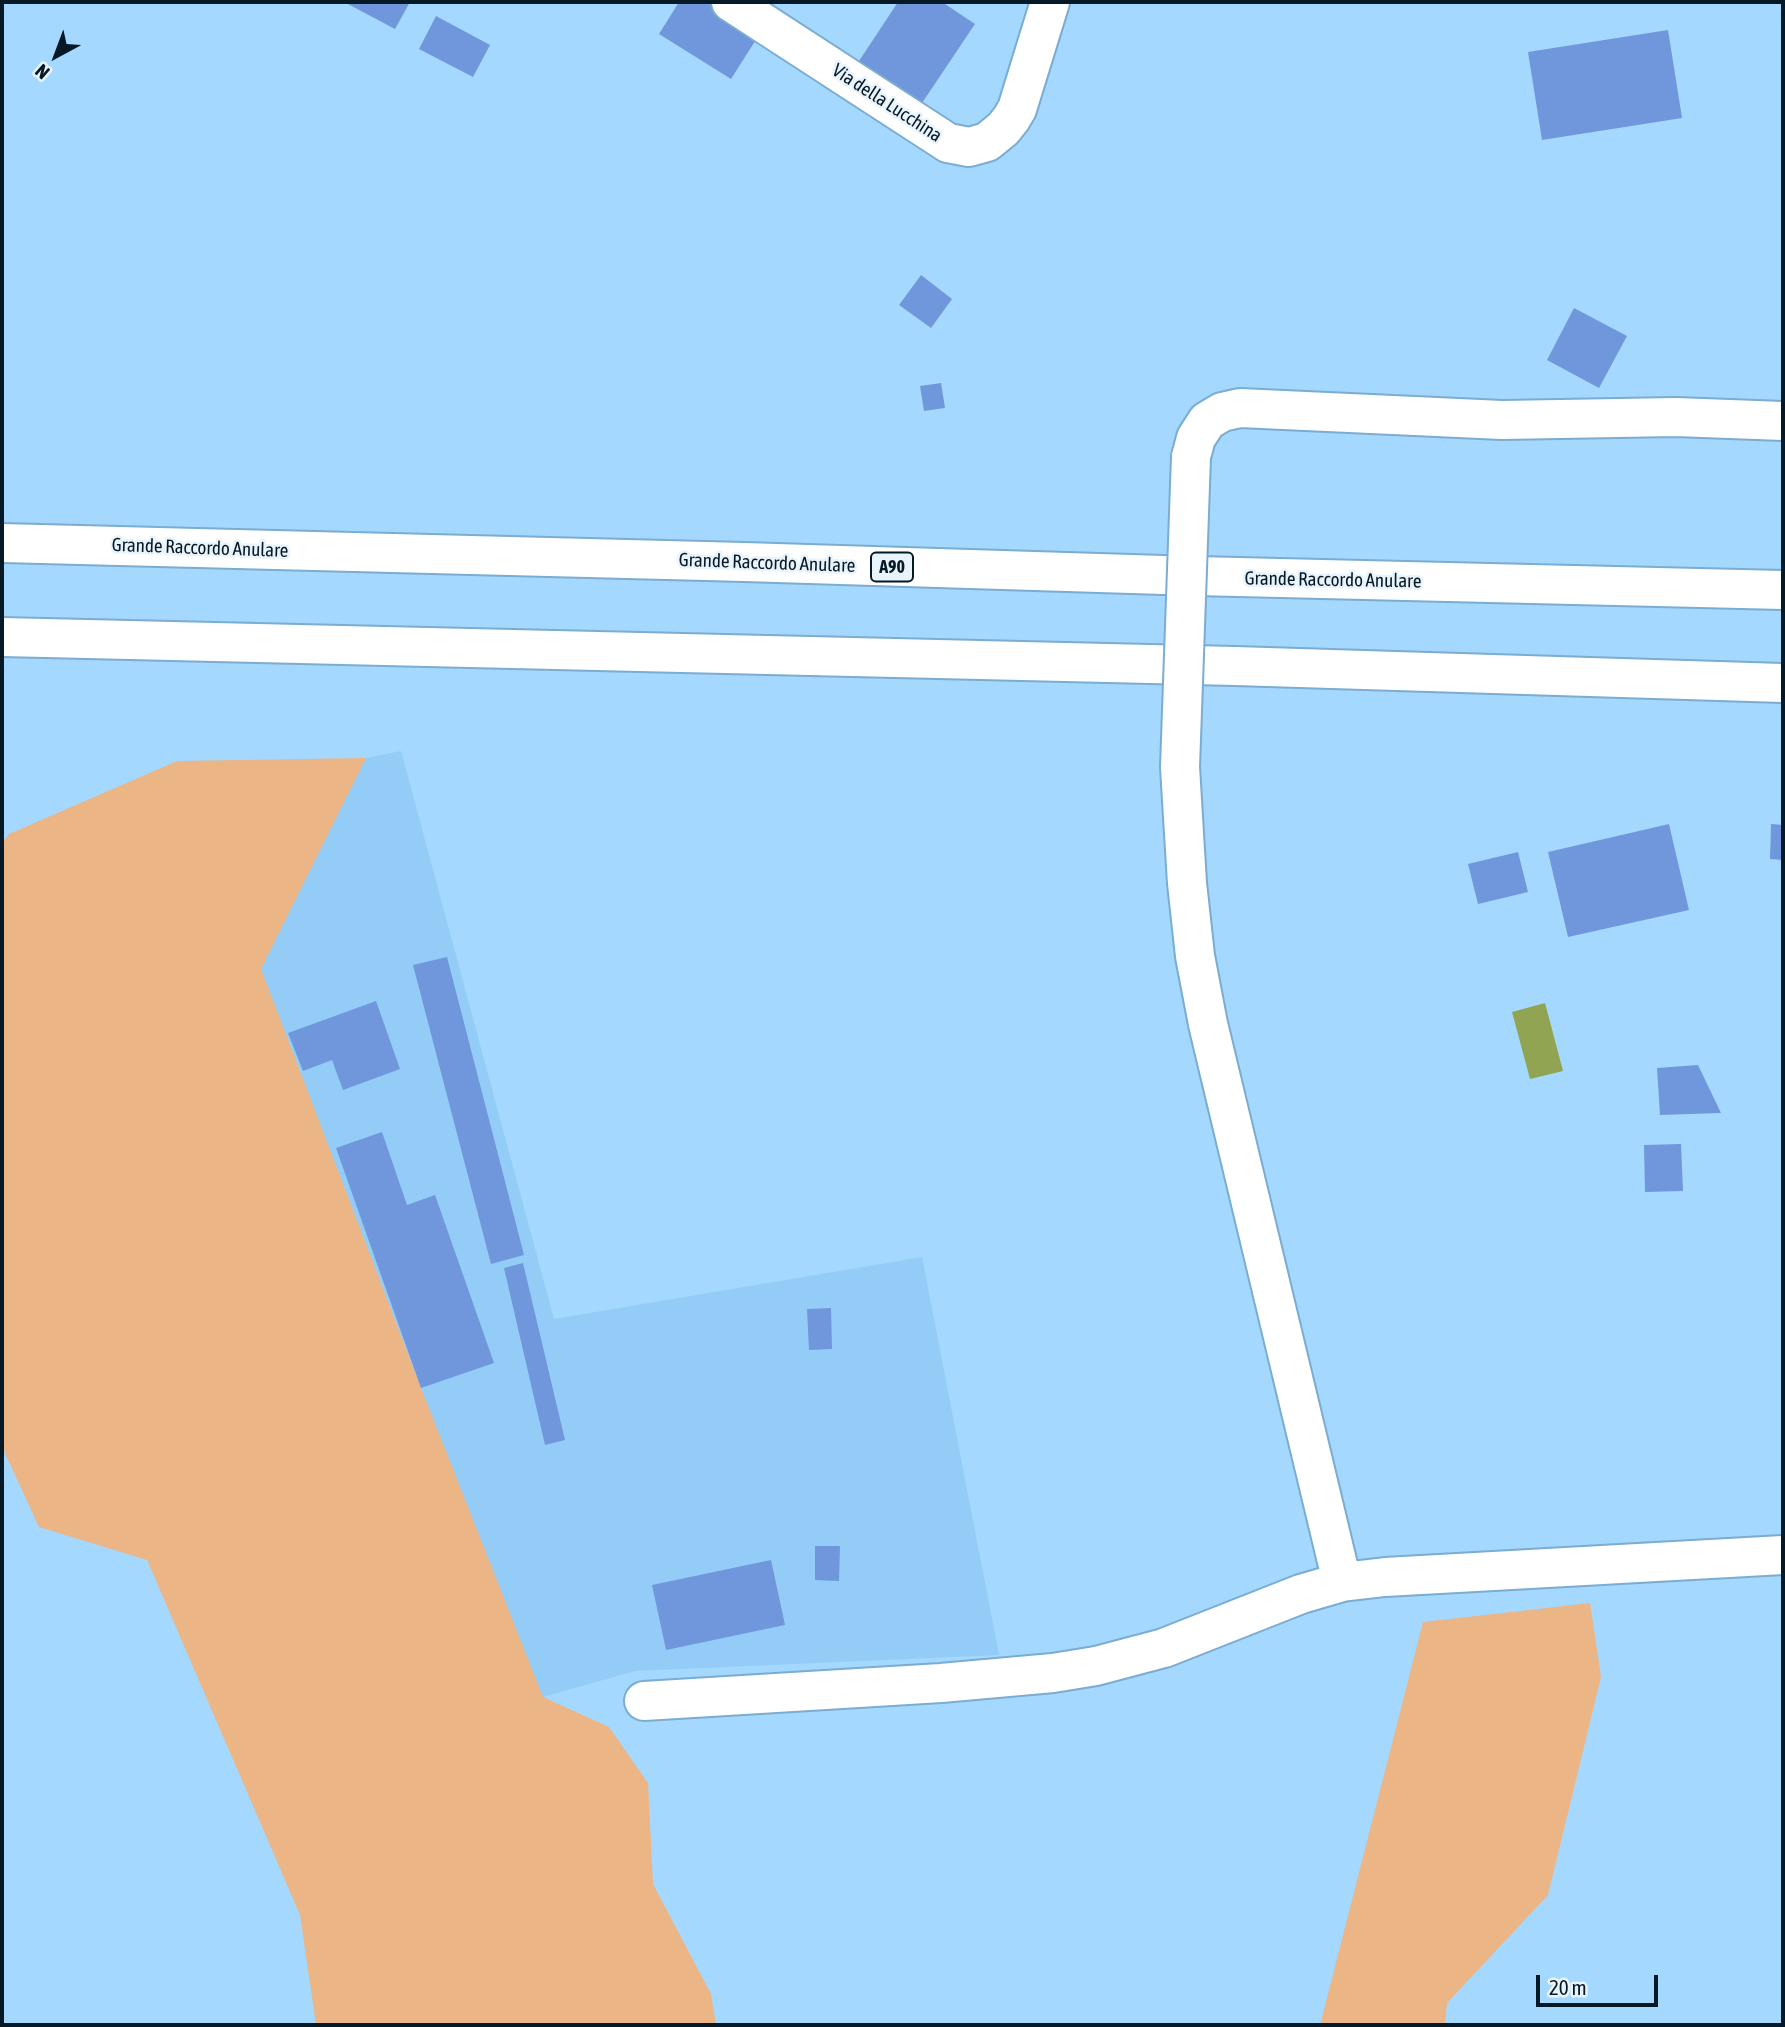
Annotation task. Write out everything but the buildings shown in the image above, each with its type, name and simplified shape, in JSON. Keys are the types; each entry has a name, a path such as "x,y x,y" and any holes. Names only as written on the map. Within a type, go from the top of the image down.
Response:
{"main road":[{"name":"Via della Lucchina","path":"731,2 948,143 969,147 987,142 1011,119 1017,108 1050,2"},
{"path":"1342,1582 1208,1024 1195,956 1187,883 1180,767 1191,457 1196,438 1207,421 1222,411 1240,408 1502,420 1676,417 1783,421"},
{"name":"Grande Raccordo Anulare","path":"2,543 1783,590"},
{"path":"2,637 1262,667 1783,683"},
{"path":"644,1701 941,1683 1053,1673 1096,1666 1164,1648 1301,1594 1342,1582 1385,1577 1783,1555"}],"shaded area":[{"path":"401,751 554,1319 922,1257 999,1655 635,1671 543,1697 421,1388 261,969 366,758"},
{"path":"366,758 261,969 421,1388 543,1697 609,1727 648,1783 653,1884 711,1994 716,2025 316,2025 300,1915 147,1560 39,1527 2,1447 2,843 9,834 177,761"},
{"path":"1545,1003 1563,1071 1530,1079 1512,1012"},
{"path":"1590,1603 1601,1677 1548,1895 1447,2003 1445,2025 1320,2025 1423,1622"}]}
